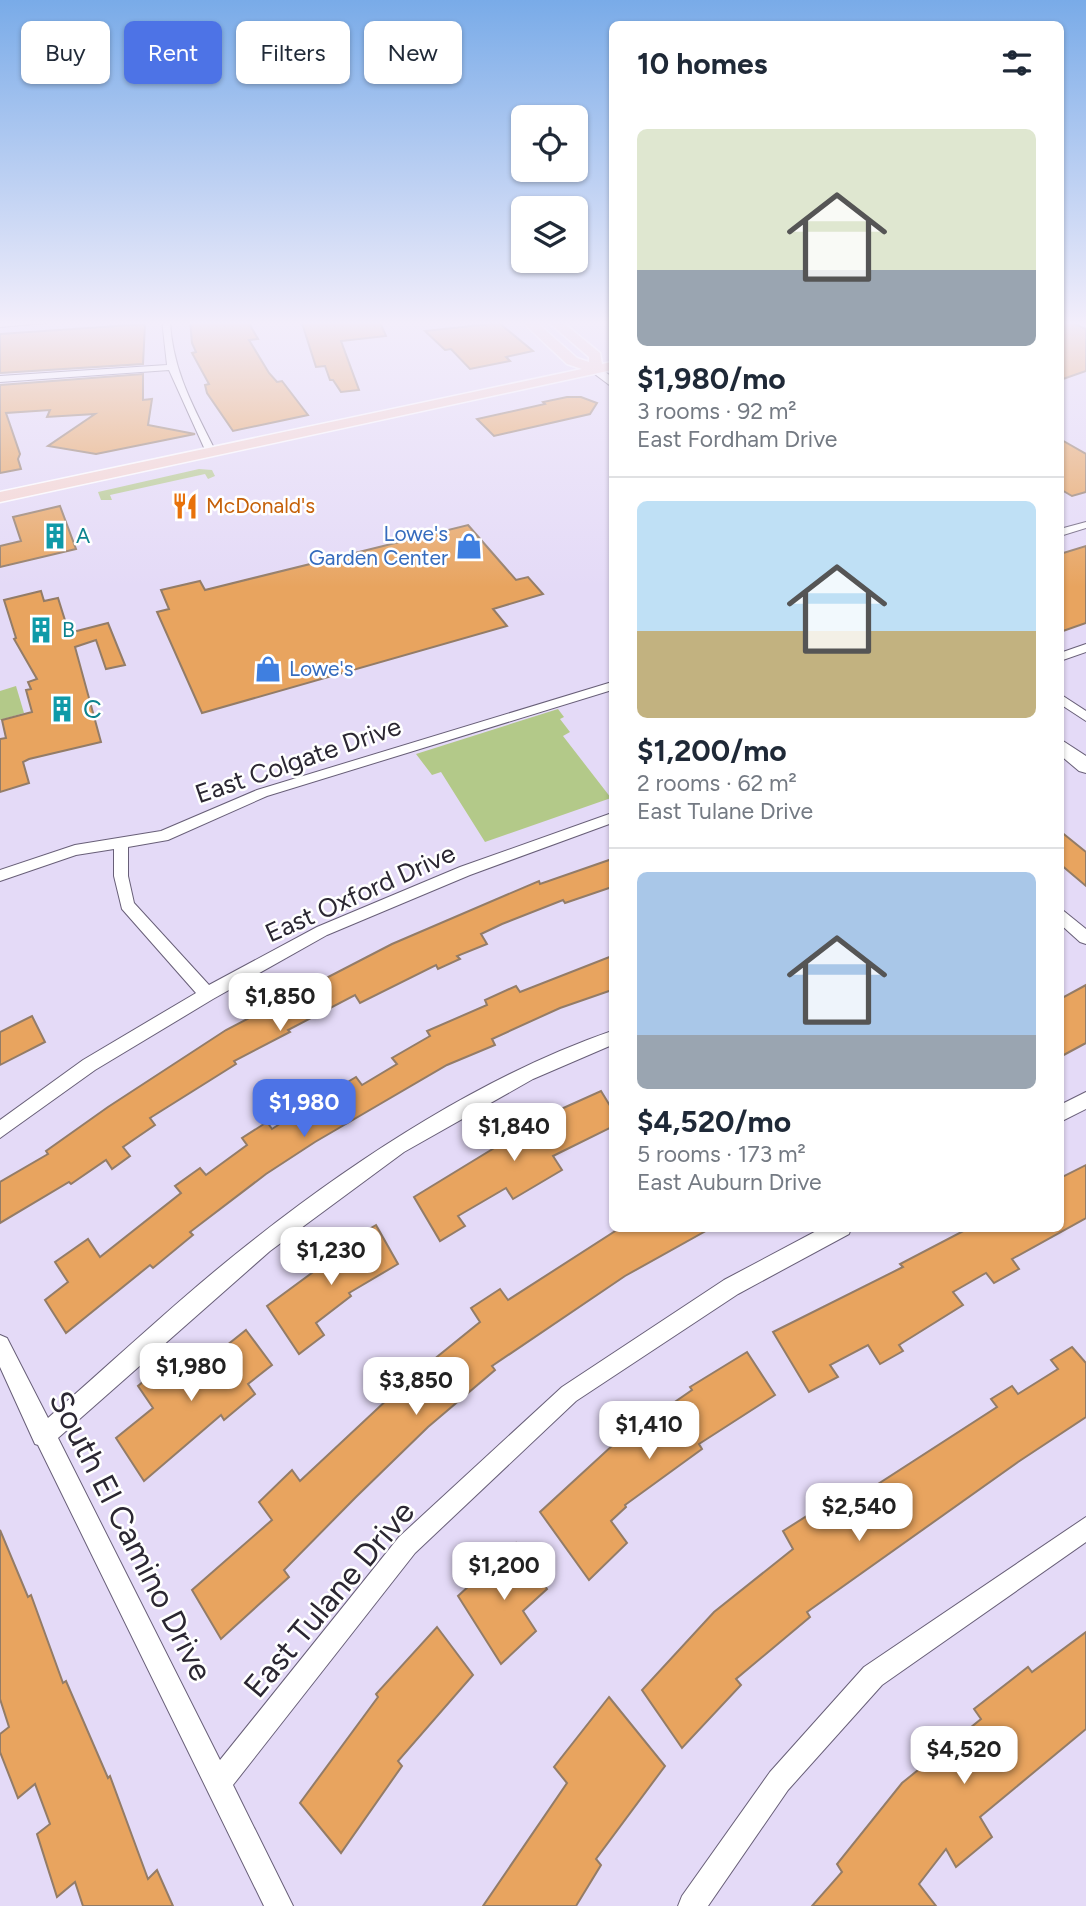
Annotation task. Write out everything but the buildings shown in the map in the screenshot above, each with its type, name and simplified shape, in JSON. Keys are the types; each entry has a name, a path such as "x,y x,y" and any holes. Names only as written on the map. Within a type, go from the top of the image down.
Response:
{"main road":[{"path":"0,497 411,409"},
{"path":"1064,748 1086,766"}],"street":[{"path":"190,409 211,452"},
{"path":"1064,532 1086,525"},
{"path":"1064,656 1086,648"},
{"name":"East Colgate Drive","path":"0,876 75,850 163,836 262,793 609,687"},
{"path":"1064,701 1086,717"},
{"name":"East Oxford Drive","path":"0,1130 89,1065 207,994 322,931 465,871 609,819"},
{"path":"121,844 121,877 127,905 207,994"},
{"path":"1064,918 1086,938"},
{"path":"43,1436 263,1244 398,1146 527,1074 609,1039"},
{"path":"1064,1112 1086,1100"},
{"name":"East Tulane Drive","path":"218,1783 407,1545 569,1394 731,1287 834,1232"},
{"name":"South El Camino Drive","path":"0,1345 279,1906"},
{"path":"692,1906 779,1781 873,1676 1086,1528"}],"green space":[{"path":"199,469 212,470 215,476 208,479 205,474 110,495 112,500 101,500 98,492"},
{"path":"16,686 24,713 0,720 0,691"},
{"path":"558,709 564,717 560,719 570,732 563,736 609,799 485,842 441,772 432,775 416,754"}],"place":[{"name":"McDonald's","path":"185,506"},
{"name":"A","path":"55,536"},
{"name":"Lowe's Garden Center","path":"469,546"},
{"name":"B","path":"41,630"},
{"name":"Lowe's","path":"268,669"},
{"name":"C","path":"62,709"}]}
